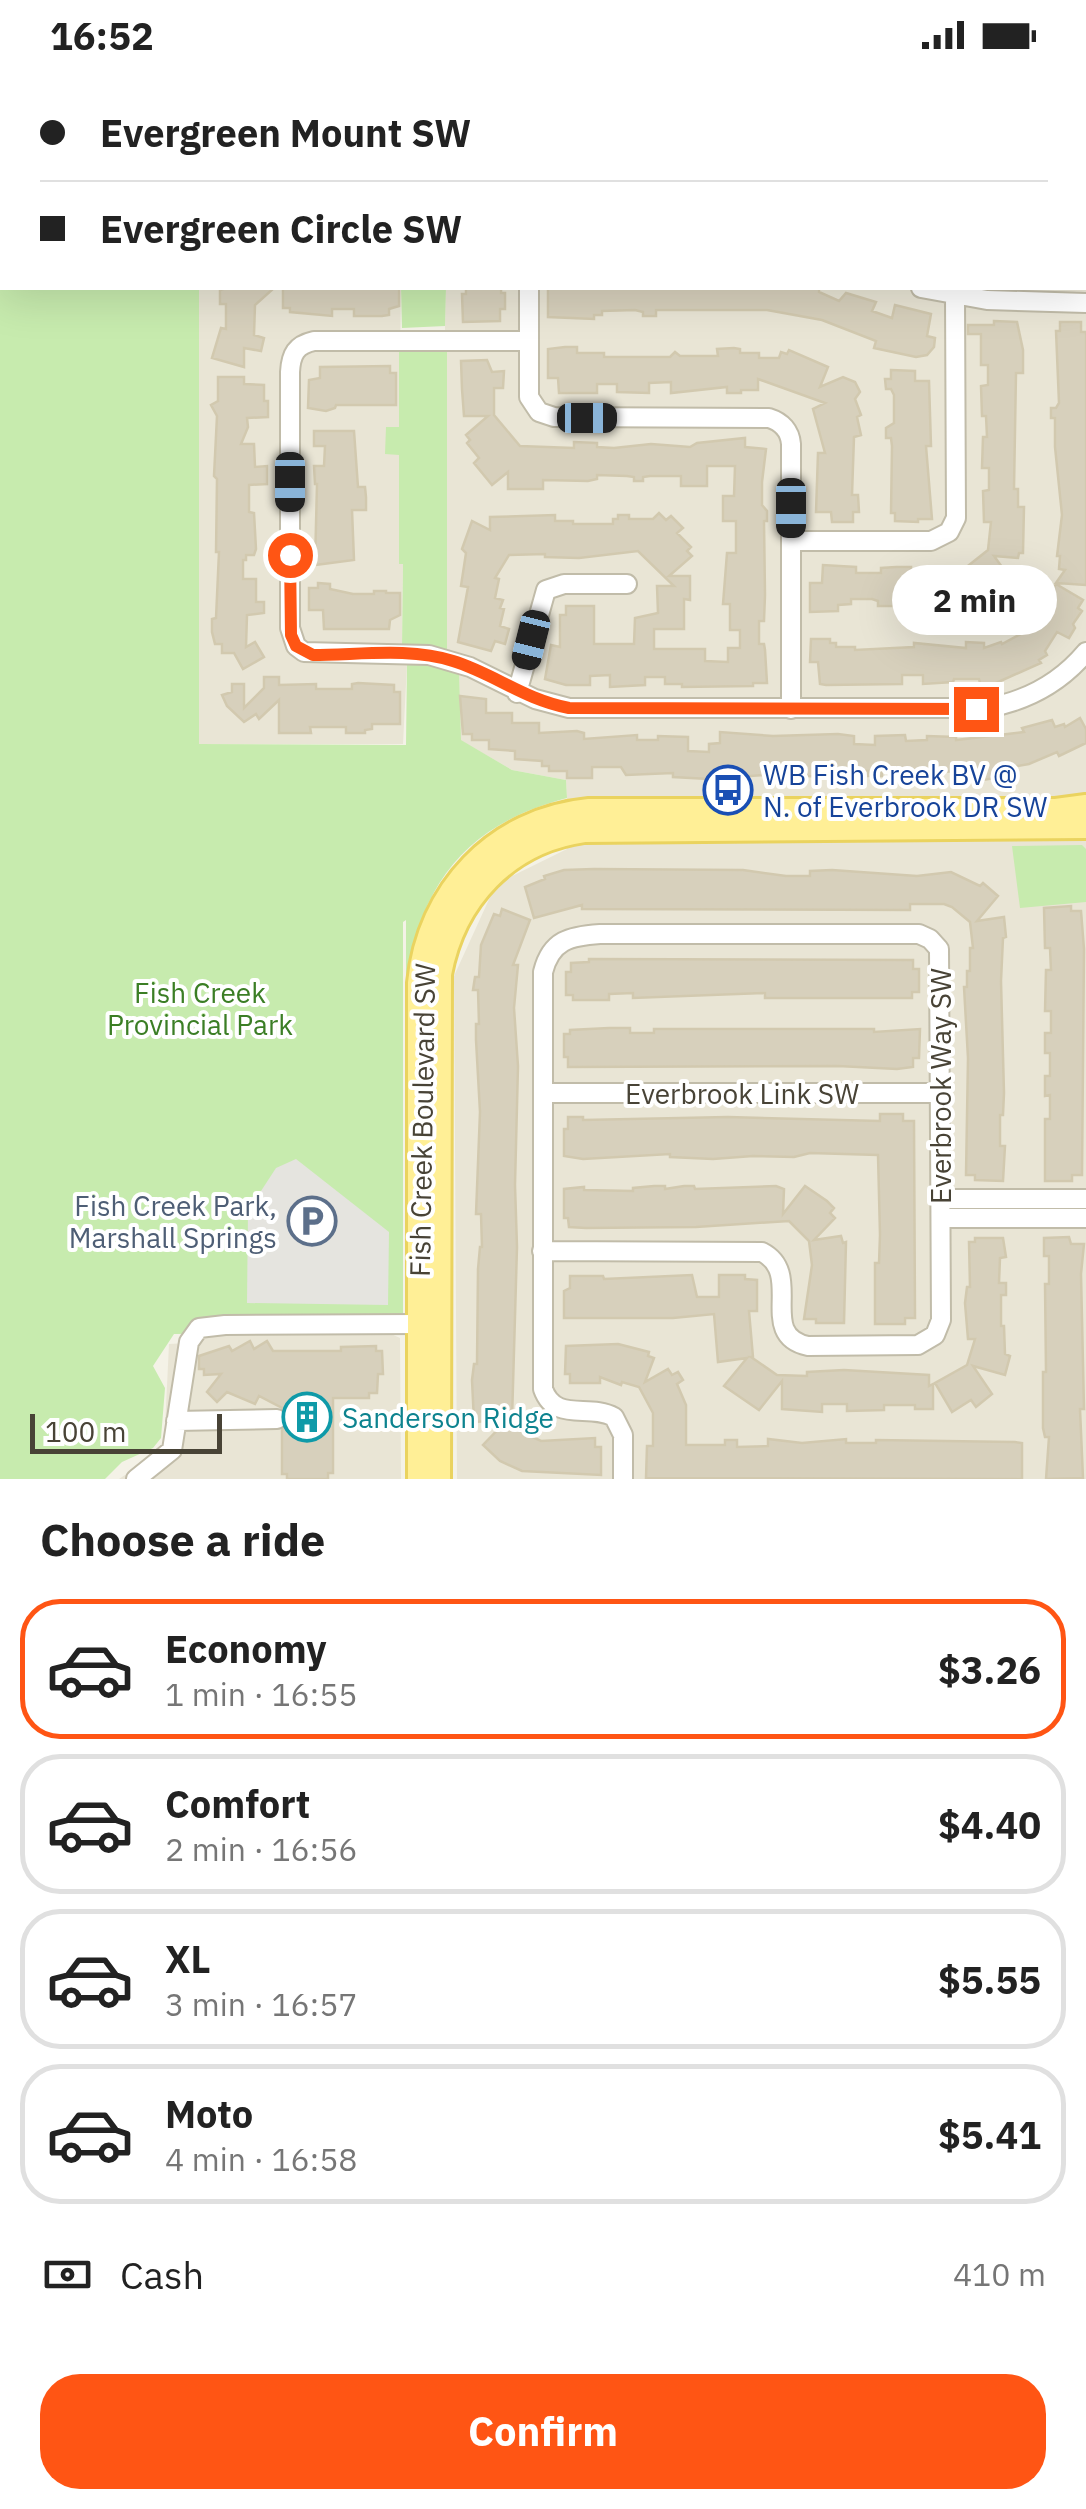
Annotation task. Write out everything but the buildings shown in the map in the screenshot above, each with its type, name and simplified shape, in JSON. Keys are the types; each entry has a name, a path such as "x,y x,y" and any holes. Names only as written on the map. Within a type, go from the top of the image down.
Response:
{"main road":[{"name":"Fish Creek Boulevard SW","path":"419,1479 420,970 439,909 463,873 490,848 540,820 589,810 1056,810 1086,806"},
{"name":"Fish Creek Boulevard SW","path":"439,1479 440,974 446,944 459,916 490,874 529,847 584,831 1086,827"}],"street":[{"path":"529,290 529,396 535,408 547,416 764,418 782,424 791,444 791,709"},
{"path":"929,290 1012,302 1086,303"},
{"path":"791,541 931,542 949,532 956,518 956,296"},
{"path":"529,341 314,341 296,349 290,372 290,628 296,646 313,655 429,655 470,667 517,692 554,705 588,709 976,709 1007,704 1046,687 1086,652"},
{"path":"517,692 546,590 564,584 626,584"},
{"name":"Everbrook Way SW","path":"542,1251 762,1252 780,1267 782,1321 795,1342 808,1346 918,1345 932,1338 939,1328 939,949 918,934 600,934 562,940 547,957 542,1092 542,1251 543,1389 551,1404 558,1408 599,1410 614,1416 623,1435 623,1479"},
{"name":"Everbrook Link SW","path":"542,1092 940,1092"},
{"path":"940,1208 1086,1199"},
{"path":"940,1208 1086,1218"},
{"path":"136,1479 168,1456 174,1444 189,1342 199,1328 419,1324"},
{"path":"176,1421 277,1419"}],"shaded area":[{"path":"199,290 401,290 399,427 386,454 399,454 402,645 407,664 403,744 199,744"},
{"path":"446,290 1086,290 1086,1479 457,1479 454,976 496,884 567,849 567,799 566,780 512,770 460,740 459,671 447,650"},
{"name":"Fish Creek Park, Marshall Springs","path":"296,1159 389,1232 388,1305 247,1303 248,1211 276,1168"},
{"name":"Sanderson Ridge","path":"389,1333 400,1338 401,1479 119,1479 164,1449 169,1344 187,1343 211,1334"}],"green space":[{"name":"Fish Creek Provincial Park","path":"0,290 199,290 199,744 406,745 407,664 437,663 459,671 461,740 512,770 566,780 567,798 502,824 476,841 455,862 423,915 406,982 406,920 403,922 403,1332 174,1334 153,1366 165,1388 161,1438 153,1448 122,1462 105,1479 0,1479"},
{"path":"401,290 446,290 445,326 402,328"},
{"path":"419,348 447,352 447,650 402,646 399,455 385,454 386,427 399,427 399,352"},
{"path":"1082,845 1086,849 1086,902 1020,908 1012,846"}],"place":[{"name":"WB Fish Creek BV @ N. of Everbrook DR SW","path":"728,790"},
{"name":"Fish Creek Park, Marshall Springs","path":"312,1221"},
{"name":"Sanderson Ridge","path":"307,1417"}],"route":[{"path":"290,555 291,635 296,646 313,655 429,655 470,667 535,699 569,708 976,709"}]}
